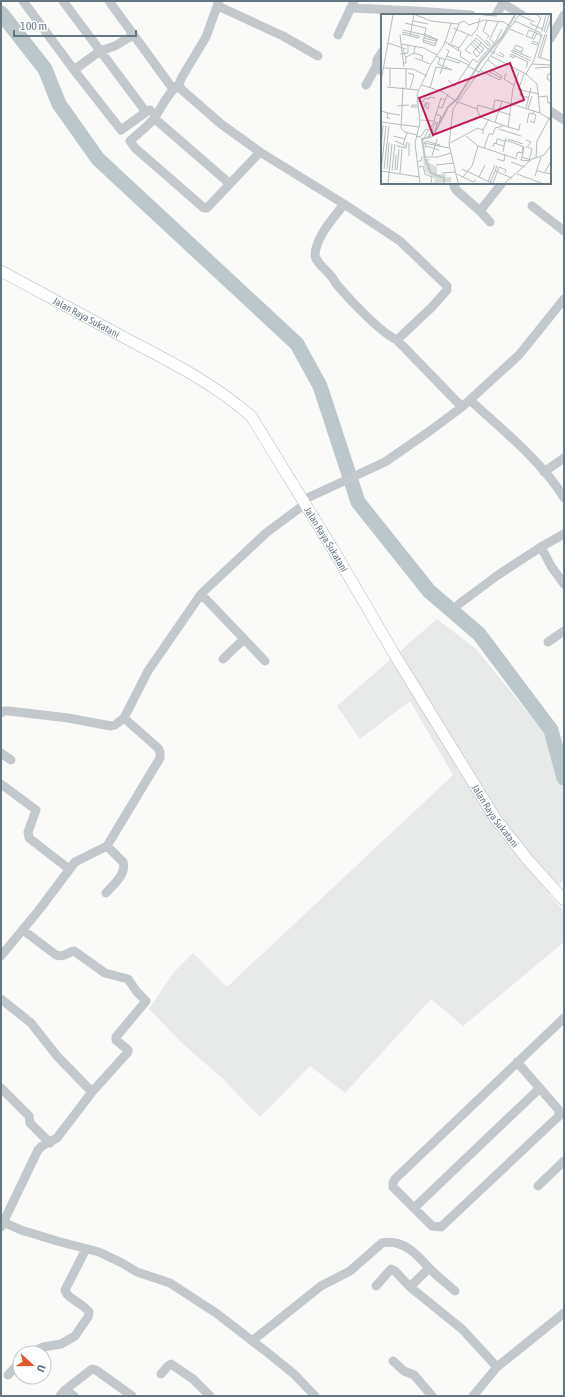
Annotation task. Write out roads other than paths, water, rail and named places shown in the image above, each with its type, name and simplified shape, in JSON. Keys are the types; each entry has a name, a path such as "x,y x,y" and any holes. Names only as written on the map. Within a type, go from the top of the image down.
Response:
{"main road":[{"name":"Jalan Raya Sukatani","path":"1,271 210,384 235,402 250,416 304,502 418,694 495,818 528,860 564,900"}],"street":[{"path":"23,1 134,148 204,208 208,208 260,152"},
{"path":"63,1 146,112"},
{"path":"109,1 133,35 176,87 221,124 260,152 400,241 448,288 432,308 397,340"},
{"path":"497,14 503,2 521,14"},
{"path":"130,141 154,118 161,106 176,87 206,37 218,4 283,36 318,56"},
{"path":"338,35 353,4 416,6 465,14"},
{"path":"551,37 564,15"},
{"path":"74,70 100,51 115,46 133,35"},
{"path":"366,85 379,69 377,60 381,54"},
{"path":"121,130 146,112 161,106"},
{"path":"551,112 564,120"},
{"path":"154,118 230,183"},
{"path":"456,184 454,188 490,222"},
{"path":"480,211 501,184"},
{"path":"344,204 322,234 315,255 316,260 331,276 337,286 374,323 397,340 462,407"},
{"path":"532,206 564,231"},
{"path":"1,714 4,711 9,711 68,718 111,726 115,725 124,718 148,671 201,594 266,533 304,502 374,466 385,462 462,407 519,355 564,298"},
{"path":"470,400 525,451 544,472 564,498"},
{"path":"544,472 564,458"},
{"path":"458,604 498,575 564,534"},
{"path":"541,547 551,566 564,584"},
{"path":"201,594 265,661"},
{"path":"548,642 564,631"},
{"path":"223,659 244,639"},
{"path":"1,956 23,930 75,862 107,846 160,758 158,748 124,718"},
{"path":"2,754 11,760"},
{"path":"1,784 36,810 36,814 28,832 29,838 69,869"},
{"path":"106,893 119,879 124,866 123,862 107,846"},
{"path":"23,930 56,955 65,956 74,951 105,973 127,978 137,992 146,1001 116,1037 116,1040 128,1050 128,1052 92,1092 57,1138 42,1146 38,1150 2,1224 99,1252 138,1272 170,1283 216,1313 252,1340 294,1374 315,1396"},
{"path":"1,999 31,1023 57,1056 92,1092"},
{"path":"517,1062 558,1109 562,1118 441,1228 432,1226 393,1187 394,1179 517,1062 564,1018"},
{"path":"1,1088 29,1116 30,1123 50,1143"},
{"path":"414,1208 540,1088"},
{"path":"538,1186 564,1161"},
{"path":"252,1340 321,1286 350,1271 382,1243 399,1245 413,1250 429,1268 455,1291"},
{"path":"52,1345 61,1344 75,1336 88,1317 89,1312 86,1308 69,1296 65,1290 86,1249"},
{"path":"410,1287 429,1268"},
{"path":"376,1286 392,1269 395,1271 410,1287 462,1329 497,1367"},
{"path":"473,1396 497,1367 564,1313"},
{"path":"393,1361 404,1371 414,1375 432,1396"},
{"path":"161,1374 171,1364 193,1379 210,1396"},
{"path":"62,1393 92,1369 96,1370 132,1396"},
{"path":"8,1375 12,1371"},
{"path":"62,1393 74,1396"}],"waterway":[{"path":"1,13 45,69 59,104 98,159 297,344 320,386 358,502 429,591 479,634 551,730 564,778"}]}
